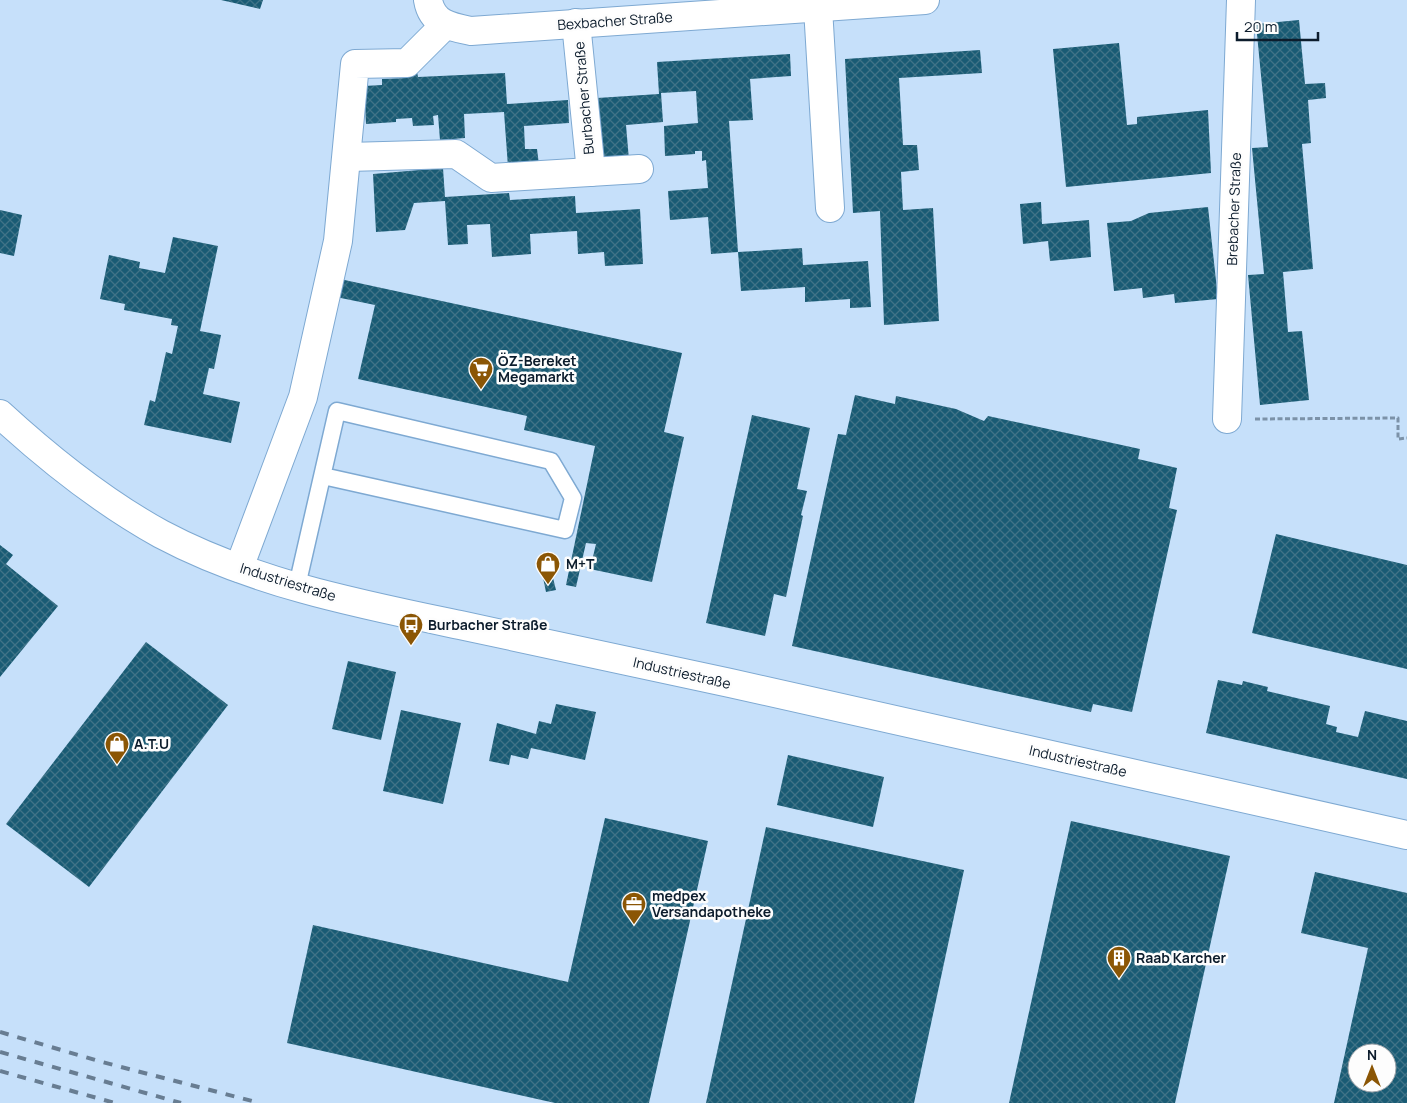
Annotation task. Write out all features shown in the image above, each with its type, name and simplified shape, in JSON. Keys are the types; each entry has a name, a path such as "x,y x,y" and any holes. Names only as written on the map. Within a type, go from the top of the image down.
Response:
{"street":[{"path":"239,568 303,398 338,241 348,157 355,64 407,63 444,26 429,10 428,0"},
{"name":"Bexbacher Straße","path":"444,26 472,31 926,0"},
{"name":"Brebacher Straße","path":"1227,419 1241,0"},
{"path":"818,8 830,208"},
{"name":"Burbacher Straße","path":"576,23 591,172"},
{"name":"Burbacher Straße","path":"348,157 456,154 491,178 639,169"},
{"name":"Industriestraße","path":"0,414 70,473 123,512 164,535 239,568 297,586 358,604 653,666 1407,835"}],"lane":[{"path":"297,586 322,476 337,412 552,461 573,498 565,530 322,476"}],"path":[{"path":"1227,419 1398,418 1398,439 1407,438"}],"building":[{"path":"221,0 263,0 260,9"},
{"path":"1299,20 1305,84 1325,83 1326,98 1308,100 1311,143 1302,144 1313,269 1283,272 1288,332 1302,331 1309,400 1260,405 1248,275 1264,274 1252,148 1268,147 1256,24"},
{"path":"1119,43 1127,125 1137,124 1137,117 1208,110 1211,173 1066,187 1053,49"},
{"path":"980,50 982,73 899,78 903,145 917,145 919,170 901,172 903,210 933,208 939,321 884,325 880,211 853,213 845,59"},
{"path":"790,54 791,76 750,79 753,120 729,121 738,252 711,254 708,217 670,220 668,191 708,188 706,160 702,161 702,151 695,151 695,154 665,156 664,126 698,123 696,91 661,93 663,122 626,125 629,160 601,162 597,98 659,94 657,62"},
{"path":"407,72 417,72 418,77 505,73 507,104 568,100 569,123 524,126 525,149 537,149 539,165 508,167 504,112 464,114 465,138 440,140 438,115 433,116 434,125 413,126 412,118 396,119 396,122 366,124 364,86 382,85 382,79 407,78"},
{"path":"443,168 445,197 509,193 510,200 575,196 576,213 640,209 643,264 605,266 604,252 578,254 577,231 530,234 531,254 492,257 490,224 467,225 468,244 448,245 445,201 414,203 405,230 376,232 373,174"},
{"path":"1041,202 1042,224 1089,220 1091,257 1050,261 1048,241 1023,244 1020,204"},
{"path":"1208,207 1218,299 1175,303 1174,294 1143,298 1142,288 1114,291 1107,223 1131,221 1149,213"},
{"path":"0,210 22,215 14,256 0,253"},
{"path":"173,237 218,246 200,331 221,335 214,369 209,368 203,394 240,402 231,443 144,425 150,400 155,402 166,352 172,354 178,326 171,325 172,319 124,310 125,304 100,299 109,255 140,262 139,268 165,273"},
{"path":"802,248 803,265 868,261 871,307 850,308 850,299 805,302 805,287 741,291 738,252"},
{"path":"340,279 682,353 664,432 684,437 652,582 590,569 596,544 586,543 576,587 566,585 595,446 524,430 527,416 358,379 375,305 336,297"},
{"path":"855,395 895,404 896,396 956,409 984,421 988,416 1140,449 1138,459 1177,468 1169,508 1177,510 1132,712 1093,704 1091,712 792,646 838,434 846,435"},
{"path":"752,415 810,428 797,489 807,491 786,597 774,594 765,636 706,623"},
{"path":"1276,534 1407,565 1407,669 1252,633"},
{"path":"0,545 13,555 6,564 58,606 0,677"},
{"path":"550,566 556,590 546,592 541,568"},
{"name":"A.T.U","path":"146,642 228,705 89,887 6,824"},
{"path":"348,661 396,672 381,740 332,729"},
{"path":"1218,680 1242,685 1243,681 1268,687 1267,691 1330,706 1326,724 1337,727 1336,732 1358,737 1365,711 1407,721 1407,779 1206,733"},
{"path":"556,704 596,712 585,760 531,748 528,759 511,755 509,765 489,761 497,723 536,734 539,721 551,724"},
{"path":"401,710 461,723 443,804 383,791"},
{"path":"788,755 884,777 873,827 777,805"},
{"path":"605,818 708,841 649,1103 555,1103 287,1043 313,925 568,982"},
{"name":"Raab Karcher","path":"1071,821 1230,856 1175,1103 1009,1103"},
{"path":"766,827 964,870 914,1103 706,1103"},
{"path":"1315,872 1407,893 1407,1103 1334,1103 1347,1044 1347,1093 1397,1093 1397,1043 1347,1043 1368,948 1301,933"}],"railway":[{"path":"0,1032 102,1062 260,1103"},
{"path":"0,1052 181,1103"},
{"path":"0,1071 115,1103"}],"place":[{"name":"ÖZ-Bereket Megamarkt","path":"481,390"},
{"name":"M+T","path":"548,585"},
{"name":"Burbacher Straße","path":"411,646"},
{"name":"A.T.U","path":"117,765"},
{"name":"medpex Versandapotheke","path":"634,925"},
{"name":"Raab Karcher","path":"1119,979"}]}
